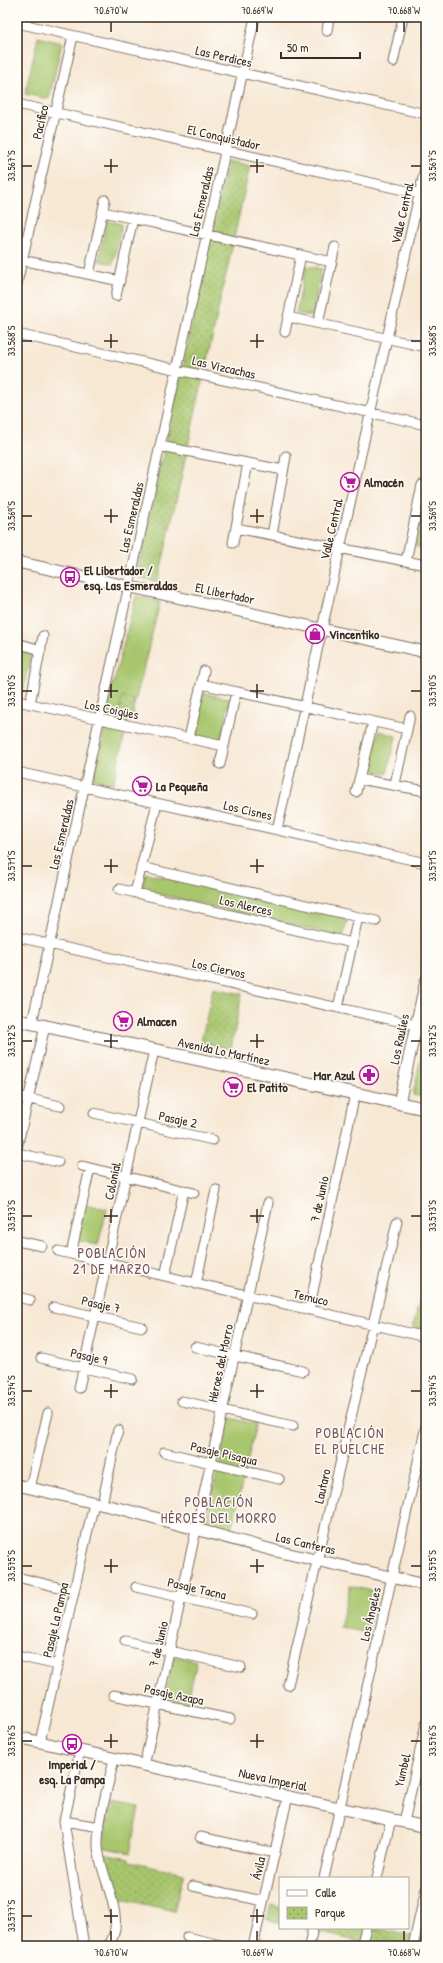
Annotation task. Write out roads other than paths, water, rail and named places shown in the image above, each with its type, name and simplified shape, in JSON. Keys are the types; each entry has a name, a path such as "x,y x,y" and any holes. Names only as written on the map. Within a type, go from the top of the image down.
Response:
{"main road":[{"name":"Avenida Lo Martínez","path":"17,1020 426,1109"}],"street":[{"name":"Las Esmeraldas","path":"32,1023 255,17"},
{"path":"327,31 329,17"},
{"path":"394,62 403,17"},
{"name":"Las Perdices","path":"17,23 426,114"},
{"name":"Pacífico","path":"17,283 20,259 73,36"},
{"name":"El Conquistador","path":"17,104 423,195"},
{"name":"Valle Central","path":"277,830 387,338 423,195 426,164"},
{"path":"89,274 105,200"},
{"path":"103,212 332,262"},
{"path":"116,296 133,219"},
{"path":"318,323 335,247"},
{"path":"285,332 302,255"},
{"path":"20,259 120,281"},
{"path":"288,317 426,347"},
{"name":"Las Vizcachas","path":"17,334 426,425"},
{"path":"160,446 283,470"},
{"path":"272,535 286,456"},
{"path":"233,543 248,463"},
{"path":"406,561 422,502 422,485"},
{"path":"236,528 426,565"},
{"name":"El Libertador","path":"17,562 426,652"},
{"path":"30,704 43,636"},
{"path":"17,643 41,650"},
{"path":"189,738 204,671"},
{"path":"201,684 304,708 407,729"},
{"path":"220,764 236,692"},
{"name":"Los Coigües","path":"17,702 224,746"},
{"path":"395,784 410,716"},
{"path":"356,792 373,722"},
{"name":"Los Cisnes","path":"17,772 426,863"},
{"path":"359,779 395,784 426,791"},
{"path":"135,893 157,803"},
{"name":"Los Alerces","path":"141,867 376,921"},
{"name":"Los Alerces","path":"119,889 352,943"},
{"path":"338,1008 358,917"},
{"name":"Los Ciervos","path":"17,937 416,1025"},
{"name":"Los Raulíes","path":"399,1103 426,980"},
{"path":"17,1148 45,1026"},
{"name":"Colonial","path":"79,1388 154,1050"},
{"name":"7 de Junio","path":"309,1310 355,1094"},
{"path":"17,1096 60,1106"},
{"name":"Pasaje 2","path":"94,1113 213,1140"},
{"path":"17,1153 58,1162"},
{"name":"Colonial","path":"71,1254 86,1167 126,1177"},
{"path":"126,1177 194,1192"},
{"path":"165,1276 184,1190"},
{"path":"193,1283 216,1190"},
{"name":"Héroes del Morro","path":"197,1529 268,1203"},
{"name":"Lautaro","path":"288,1685 397,1222"},
{"path":"17,1241 42,1246"},
{"name":"Temuco","path":"58,1251 426,1337"},
{"path":"17,1297 30,1300"},
{"name":"Pasaje 7","path":"54,1307 142,1327"},
{"path":"195,1347 303,1371"},
{"name":"Pasaje 9","path":"41,1358 132,1379"},
{"path":"182,1401 293,1426"},
{"path":"30,1488 48,1413"},
{"name":"Los Ángeles","path":"324,1877 426,1426"},
{"name":"Pasaje La Pampa","path":"40,1742 74,1590 118,1430"},
{"name":"Pasaje Pisagua","path":"164,1452 279,1478"},
{"name":"Las Canteras","path":"17,1485 98,1503 256,1546 426,1585"},
{"name":"7 de Junio","path":"144,1766 197,1529"},
{"path":"17,1578 74,1590"},
{"name":"Pasaje Tacna","path":"136,1587 252,1614"},
{"path":"125,1641 241,1666"},
{"path":"17,1656 58,1665"},
{"name":"Pasaje Azapa","path":"113,1694 230,1719"},
{"name":"Yumbel","path":"404,1822 426,1724"},
{"name":"Nueva Imperial","path":"17,1737 426,1827"},
{"path":"80,1751 64,1821 84,1946"},
{"path":"108,1946 112,1940 115,1912 112,1898 101,1867 98,1846 100,1827 114,1759"},
{"name":"Ávila","path":"253,1946 288,1796"},
{"path":"377,1877 391,1819"},
{"path":"64,1821 100,1827"},
{"path":"200,1837 274,1853"},
{"path":"193,1886 263,1901"},
{"path":"413,1946 426,1889"},
{"path":"309,1946 313,1929"},
{"path":"361,1946 366,1929"},
{"path":"187,1937 225,1946"}],"place":[{"name":"Almacén","path":"350,482"},
{"name":"El Libertador / esq. Las Esmeraldas","path":"70,577"},
{"name":"Vincentiko","path":"315,634"},
{"name":"La Pequeña","path":"142,786"},
{"name":"Almacen","path":"123,1021"},
{"name":"Mar Azul","path":"369,1075"},
{"name":"El Patito","path":"233,1087"},
{"name":"Imperial / esq. La Pampa","path":"72,1744"}],"district":[{"name":"POBLACIÓN 21 DE MARZO","path":"112,1260"},
{"name":"POBLACIÓN EL PUELCHE","path":"350,1440"},
{"name":"POBLACIÓN HÉROES DEL MORRO","path":"219,1510"}]}
